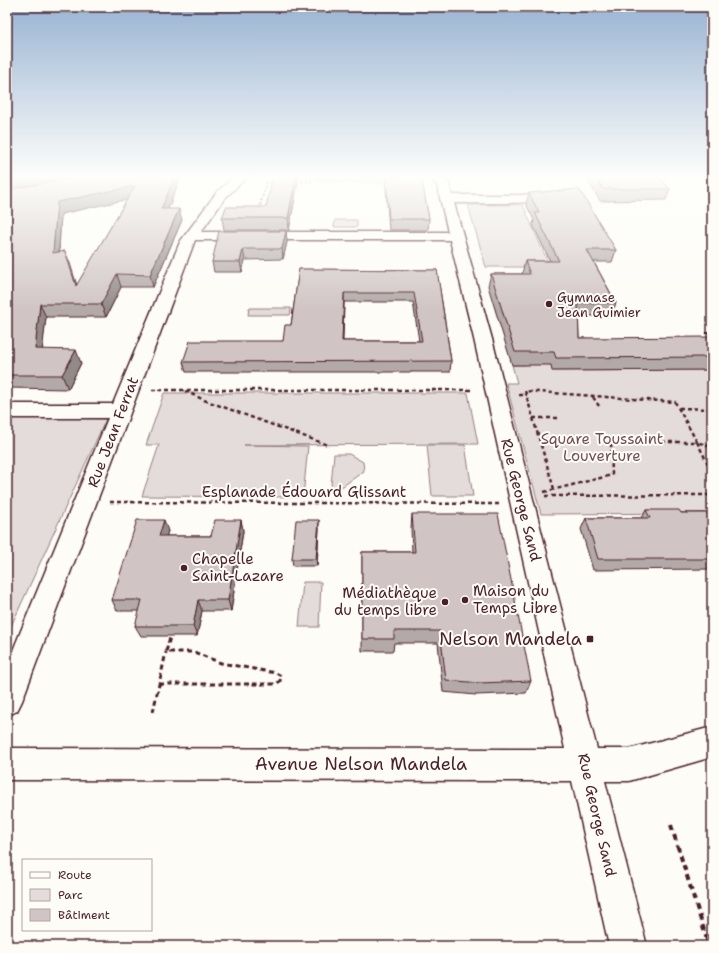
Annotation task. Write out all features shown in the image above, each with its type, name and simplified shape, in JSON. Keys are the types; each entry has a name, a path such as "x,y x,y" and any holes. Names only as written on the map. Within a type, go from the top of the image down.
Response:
{"street":[{"name":"Rue Jean Ferrat","path":"7,701 191,236 203,220"},
{"name":"Rue George Sand","path":"453,220 628,946"},
{"path":"191,236 457,236"},
{"path":"7,411 121,411"},
{"name":"Avenue Nelson Mandela","path":"7,764 629,765 712,742"}],"path":[{"path":"706,333 712,333"},
{"path":"129,390 473,390 474,395 496,395"},
{"path":"184,390 204,400 328,444"},
{"path":"554,489 525,391 675,402 712,472"},
{"path":"593,396 599,406"},
{"path":"678,408 712,409"},
{"path":"533,418 559,418"},
{"path":"558,489 612,475 612,442 697,442 712,447"},
{"path":"545,496 712,495"},
{"name":"Esplanade Édouard Glissant","path":"86,501 522,504"},
{"path":"153,712 171,631"},
{"path":"159,684 276,684 280,681 281,676 276,673 218,662 199,656 194,652 166,652"},
{"path":"671,825 709,946"}],"green space":[{"path":"335,220 357,220 357,227 334,227"},
{"path":"472,220 530,220 550,267 486,267"},
{"path":"249,308 291,308 290,315 248,315"},
{"name":"Square Toussaint Louverture","path":"546,351 553,371 712,370 712,513 541,514 506,383 517,383 512,365 525,365"},
{"path":"164,393 468,393 478,444 244,445 308,446 303,497 142,496 159,445 146,445"},
{"path":"7,417 106,419 7,635"},
{"path":"427,445 465,445 473,496 432,496"},
{"path":"334,454 349,454 363,462 364,471 343,486 335,489 331,485"},
{"path":"303,582 321,582 319,627 299,627"}],"building":[{"path":"7,220 56,220 53,253 65,251 76,286 115,220 174,220 150,275 117,274 101,304 40,304 35,349 76,350 62,375 7,375"},
{"path":"539,220 598,220 616,250 587,250 616,303 578,303 579,338 709,337 712,342 712,357 556,358 554,352 515,352 491,274 530,274 525,261 559,261"},
{"path":"219,231 286,231 282,249 243,249 240,262 212,262"},
{"path":"299,269 437,270 451,361 183,362 190,341 283,341 285,325 291,325","holes":["344,293 414,293 422,341 342,341"]},
{"path":"646,510 679,510 681,513 712,513 712,559 598,559 586,518 650,518"},
{"path":"412,514 498,514 531,681 480,683 446,680 440,631 394,631 394,639 362,639 362,552 415,552"},
{"name":"Chapelle Saint-Lazare","path":"137,520 164,520 159,536 211,536 215,520 241,520 228,600 198,600 193,626 135,626 142,600 112,600"},
{"path":"296,520 319,520 316,559 292,559"}],"place":[{"name":"Gymnase Jean Guimier","path":"549,304"},
{"name":"Chapelle Saint-Lazare","path":"184,568"},
{"name":"Maison du Temps Libre","path":"465,600"},
{"name":"Médiathèque du temps libre","path":"445,602"},
{"name":"Nelson Mandela","path":"590,639"}]}
